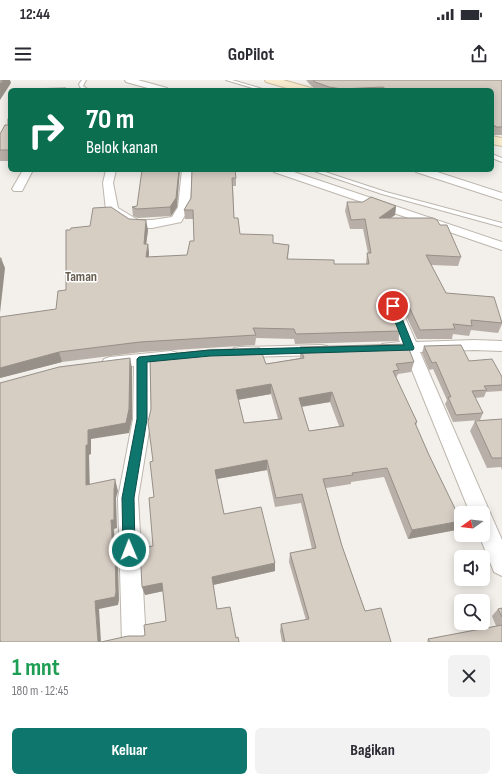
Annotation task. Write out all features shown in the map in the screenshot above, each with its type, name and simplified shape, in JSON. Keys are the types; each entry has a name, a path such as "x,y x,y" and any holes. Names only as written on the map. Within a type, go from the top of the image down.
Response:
{"main road":[{"path":"270,80 300,88"}],"street":[{"path":"129,80 157,88"},
{"path":"18,189 27,172"},
{"path":"111,172 108,183 112,210 135,224 145,224 171,222 177,219 184,207 187,172"},
{"path":"284,172 502,246"},
{"path":"426,172 502,197"},
{"path":"393,306 477,506"},
{"path":"370,349 474,345 502,346"},
{"path":"226,353 338,350"},
{"path":"98,365 188,355"},
{"path":"134,642 128,498 142,419 142,359"},
{"path":"490,537 502,565"}],"lane":[{"path":"84,80 81,86 84,88"},
{"path":"228,80 257,88"},
{"path":"320,172 384,193 502,226"}],"building":[{"path":"313,80 502,80 502,127 496,127 494,125 494,88 336,88 315,82"},
{"path":"5,125 8,125 8,150 0,150 0,134"},
{"path":"142,172 179,172 176,198 170,207 137,209 132,207 137,206"},
{"path":"192,172 235,172 236,178 232,178 234,218 238,218 240,234 273,235 273,243 289,245 287,259 334,260 334,264 369,264 367,253 371,253 365,219 351,220 347,202 363,202 371,197 396,206 379,218 433,218 437,220 440,225 447,225 461,257 426,255 446,293 494,297 502,323 471,320 472,326 453,324 455,329 420,330 404,296 401,292 395,290 389,293 387,297 400,331 296,334 294,329 253,328 256,335 140,342 59,352 0,368 0,317 56,309 58,291 66,290 66,230 90,226 93,208 111,207 129,219 146,220 144,244 148,244 146,257 187,255 190,241 194,241 193,210 184,210 191,198"},
{"path":"407,344 414,362 396,364 399,370 393,371 417,422 415,423 429,455 454,507 454,522 412,530 387,468 323,479 342,546 365,611 381,608 391,642 285,642 281,624 309,619 290,553 316,548 302,494 276,498 267,460 215,470 224,514 261,507 275,563 212,577 217,609 230,607 236,638 238,637 239,642 101,642 128,636 143,636 145,635 144,625 166,621 162,583 142,587 140,548 153,546 149,498 154,497 150,462 153,461 148,422 151,409 150,356 209,350 260,348 266,364 304,358 300,347","holes":["271,384 282,419 244,423 236,390","332,392 344,426 309,431 299,398"]},
{"path":"461,345 469,361 492,359 502,377 502,385 484,386 487,390 472,391 483,413 456,415 448,397 451,397 436,362 432,363 424,346"},
{"path":"130,358 129,409 126,423 88,430 88,445 86,445 86,485 115,479 114,520 111,520 113,553 115,553 116,592 115,597 95,601 98,642 1,642 0,383 59,367"},
{"path":"502,419 502,458 492,458 475,421"},
{"path":"502,608 502,617 498,609"},
{"path":"502,625 502,642 430,642 428,639 476,630 490,630 490,627"}],"district":[{"name":"Taman","path":"81,276"}],"route":[{"path":"129,550 128,498 142,419 142,359 210,353 410,348 393,306"}]}
